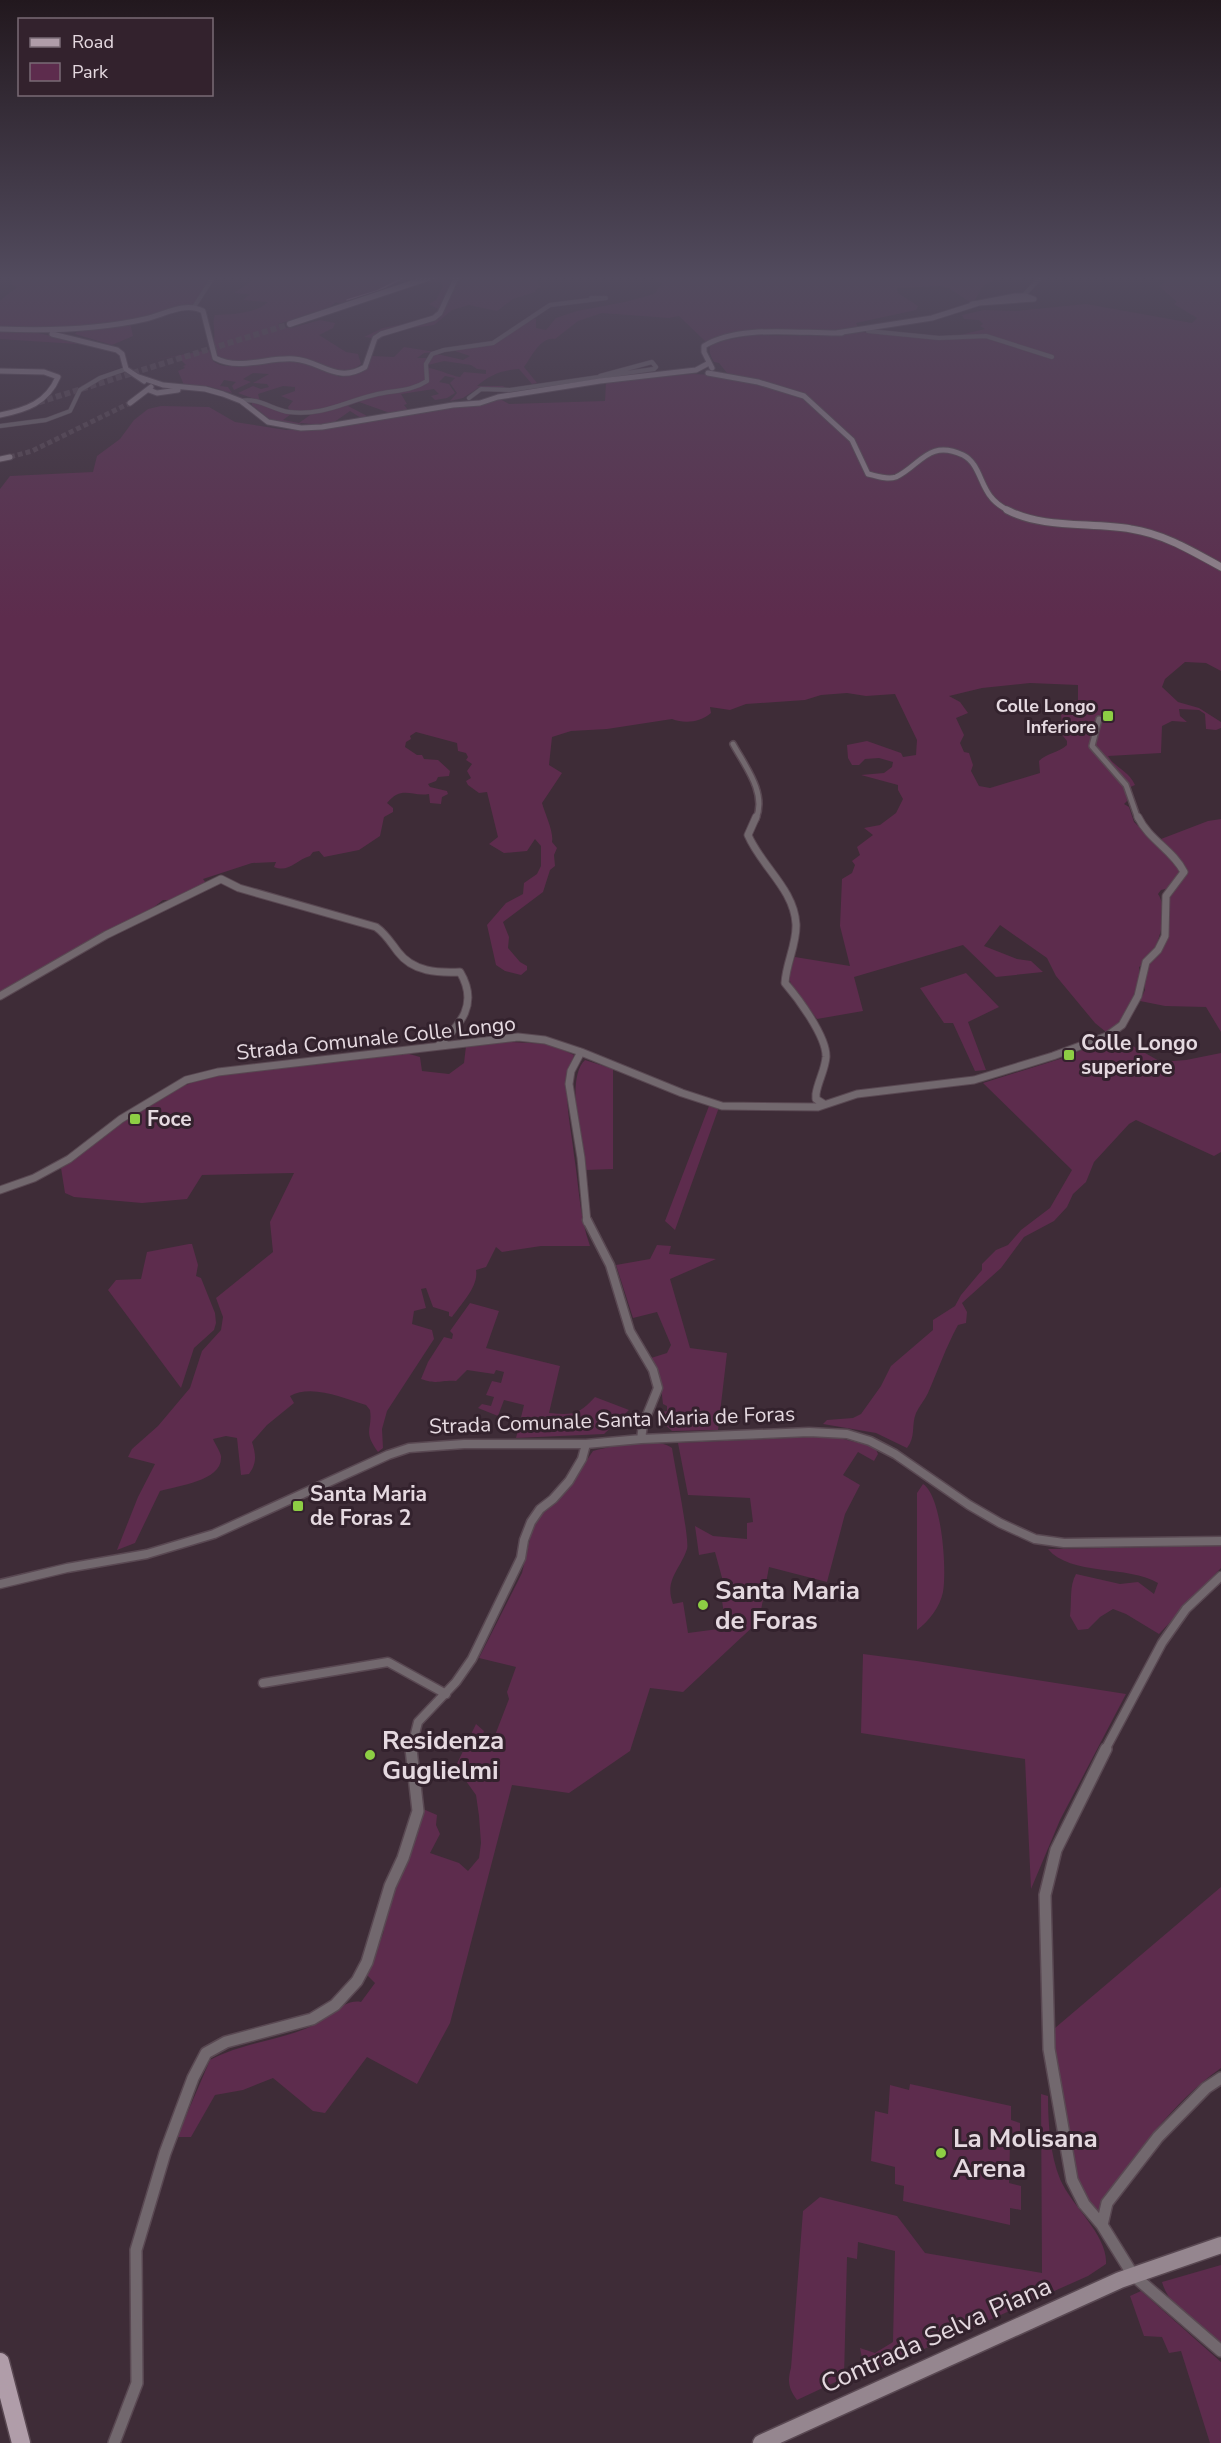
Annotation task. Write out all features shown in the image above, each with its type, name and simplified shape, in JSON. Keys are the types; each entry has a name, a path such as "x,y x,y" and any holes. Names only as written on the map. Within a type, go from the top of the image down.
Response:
{"main road":[{"path":"0,415 40,404 49,390"},
{"path":"148,390 130,403 162,390"},
{"path":"152,390 159,393"},
{"path":"211,390 241,401 268,422 301,428 453,405 469,400 480,403 482,396 498,397 543,390"},
{"path":"789,390 804,396 852,440 866,471 872,476 895,477 921,456 930,453 957,453 970,458 974,463 989,498 1011,512 1045,519 1147,531 1221,567"},
{"path":"0,459 10,457"},
{"name":"Contrada Selva Piana","path":"761,2443 1133,2276 1221,2245"},
{"path":"0,2361 21,2443"}],"street":[{"path":"0,426 46,420 70,411 80,390"},
{"path":"241,401 249,399 287,412 310,413 331,410 374,395 408,390"},
{"path":"469,400 482,396 485,390"},
{"name":"Strada Comunale Colle Longo","path":"0,1190 34,1178 69,1159 121,1119 186,1080 218,1072 518,1037 545,1040 581,1052 682,1093 722,1106 780,1109 824,1104 857,1094 974,1080 1053,1056 1107,1036 1122,1025 1138,996 1146,962 1158,950 1165,936 1166,896 1184,872 1180,862 1146,832 1134,813 1130,793 1125,783 1092,746 1099,719"},
{"path":"733,744 758,790 760,809 748,835 752,848 778,877 792,904 796,921 785,983 799,1002 826,1053 822,1079 815,1095 816,1099 824,1104"},
{"path":"0,996 106,935 221,879 240,888 376,927 408,962 430,970 460,972 470,992 467,1009 460,1022 438,1046"},
{"path":"581,1052 569,1084 581,1158 588,1226 610,1265 630,1331 653,1370 658,1388 643,1425 641,1439"},
{"name":"Strada Comunale Santa Maria de Foras","path":"0,1584 66,1568 147,1554 214,1534 388,1455 409,1448 464,1444 586,1444 641,1439 809,1432 847,1434 870,1441 895,1454 969,1505 1000,1523 1035,1539 1064,1544 1221,1541"},
{"path":"114,2443 137,2383 136,2250 165,2154 193,2078 207,2053 226,2042 312,2019 335,2005 357,1982 367,1962 390,1886 403,1858 418,1811 418,1795 410,1753 418,1722 446,1694 472,1659 521,1558 522,1542 538,1511 553,1498 578,1469 585,1457 586,1444"},
{"path":"1221,1576 1186,1609 1162,1643 1119,1722 1056,1851 1044,1895 1049,2049 1072,2180 1084,2204 1102,2225 1133,2276 1221,2351"},
{"path":"263,1683 388,1662 446,1694"},
{"path":"1102,2225 1107,2203 1158,2137 1206,2088 1221,2078"}],"green space":[{"path":"244,390 270,390 258,394 260,401 238,393"},
{"path":"427,390 401,394 408,410 390,413 359,402 348,406 369,417 361,418 350,411 333,423 320,425 301,423 297,426 272,421 252,405 252,401 291,414 283,420 299,423 313,413 289,410 288,407 293,401 281,396 295,391"},
{"path":"435,390 453,390 455,393 447,398 435,400 431,396 439,394"},
{"path":"455,390 475,390 463,398 450,401 457,393"},
{"path":"606,390 1221,390 1221,671 1206,663 1185,662 1165,679 1162,687 1178,702 1199,708 1221,722 1221,728 1206,729 1205,714 1199,710 1179,709 1180,716 1187,722 1172,721 1162,726 1161,753 1108,756 1135,785 1126,789 1127,801 1124,804 1129,807 1134,822 1177,864 1179,872 1170,888 1161,890 1158,894 1163,911 1157,944 1146,962 1139,967 1135,995 1126,1013 1114,1027 1106,1032 1095,1023 1056,976 1047,958 1000,925 984,946 1017,959 1031,961 1043,972 996,977 963,945 854,977 863,1011 817,1019 792,986 788,976 795,957 850,966 840,926 842,879 852,873 855,865 852,861 860,855 857,847 873,835 864,828 880,825 896,813 903,799 898,785 861,775 884,773 892,767 893,762 879,758 865,759 859,765 852,765 848,758 847,745 867,741 901,753 903,757 916,755 917,740 895,694 821,695 805,700 746,704 730,710 710,707 711,713 693,721 672,719 607,729 571,731 552,737 549,765 562,773 542,803 551,828 552,842 557,848 554,855 555,866 550,870 543,892 503,922 509,937 508,948 520,962 527,966 527,970 521,975 505,971 496,965 487,925 506,903 523,894 524,883 537,874 541,866 541,846 535,839 527,851 504,853 489,844 498,837 487,792 479,793 468,785 466,781 471,778 467,771 472,764 466,760 468,757 466,753 458,751 457,743 416,732 410,736 411,739 406,742 405,747 417,755 422,755 424,759 438,760 450,771 449,776 438,777 436,781 428,784 430,787 447,791 448,794 442,797 441,804 430,803 429,794 397,794 387,803 393,808 393,812 384,817 380,836 359,850 324,857 319,851 313,852 310,856 284,868 274,867 276,862 252,863 203,879 206,883 175,900 163,900 0,993 0,489 10,476 93,472 97,456 120,439 134,420 148,409 161,406 209,407 235,422 286,430 309,430 500,399 509,404 605,401","holes":["1030,683 1078,685 1078,700 1069,702 1080,708 1061,714 1062,725 1058,730 1067,741 1067,745 1039,761 1040,773 990,788 979,786 971,771 973,765 969,753 964,752 960,743 964,735 956,718 968,713 960,702 949,696 982,688"]},
{"path":"1221,819 1221,1032 1206,1007 1165,1006 1140,1001 1145,990 1145,973 1148,963 1160,952 1166,940 1169,899 1185,877 1185,865 1161,839 1208,821"},
{"path":"966,973 999,1007 968,1022 986,1070 975,1071 953,1023 944,1023 920,988"},
{"path":"1115,1036 1161,1062 1221,1053 1221,1152 1214,1156 1136,1120 1129,1124 1094,1162 1086,1182 1073,1194 1067,1207 1054,1221 1024,1237 1001,1268 962,1303 967,1312 966,1323 958,1325 928,1393 916,1413 912,1440 907,1448 876,1433 823,1424 827,1420 853,1418 861,1414 881,1386 891,1366 933,1330 933,1320 955,1306 961,1295 982,1270 982,1264 996,1250 1008,1245 1021,1230 1050,1208 1072,1170 983,1083 1063,1058"},
{"path":"511,1042 549,1044 574,1055 568,1081 568,1105 581,1212 590,1246 541,1246 502,1252 496,1247 486,1267 476,1270 472,1288 452,1317 449,1316 449,1312 433,1307 426,1288 421,1289 426,1308 414,1311 412,1324 432,1330 434,1339 387,1411 382,1429 383,1448 378,1452 370,1439 371,1417 366,1405 328,1393 308,1391 290,1396 294,1403 267,1425 252,1442 255,1459 249,1474 241,1475 237,1438 226,1436 213,1439 221,1456 220,1464 215,1471 198,1481 160,1491 135,1543 117,1550 138,1497 155,1464 128,1457 132,1449 158,1426 190,1388 202,1351 221,1330 223,1317 216,1298 273,1252 270,1222 294,1173 202,1175 187,1199 142,1203 74,1197 65,1193 61,1168 155,1102 195,1081 217,1074 406,1053 420,1057 422,1071 449,1074 464,1063 466,1046"},
{"path":"585,1060 613,1069 613,1169 586,1170 575,1096 579,1069"},
{"path":"709,1106 718,1108 718,1110 675,1230 665,1221"},
{"path":"192,1244 198,1265 196,1276 201,1278 215,1313 216,1323 214,1330 194,1348 181,1388 108,1290 116,1280 141,1279 147,1252"},
{"path":"657,1245 671,1246 669,1254 716,1259 670,1279 690,1348 727,1353 718,1430 672,1431 662,1422 662,1412 667,1411 667,1406 663,1404 660,1378 651,1358 667,1353 671,1345 657,1312 633,1318 616,1265 650,1259"},
{"path":"470,1303 499,1311 486,1348 560,1366 549,1413 575,1412 595,1397 629,1410 604,1434 516,1438 524,1405 504,1400 498,1416 478,1408 482,1404 491,1406 494,1397 486,1395 492,1381 501,1383 504,1372 496,1370 494,1374 467,1370 456,1381 436,1382 421,1379 428,1362 444,1337 452,1339 453,1334 450,1331"},
{"path":"812,1437 839,1438 875,1447 878,1454 874,1461 858,1452 843,1475 860,1485 845,1514 827,1582 769,1567 759,1621 683,1692 650,1688 630,1751 569,1793 512,1785 450,2023 417,2084 367,2057 325,2113 313,2111 273,2078 243,2090 215,2095 191,2137 177,2137 210,2060 236,2049 300,2031 318,2023 348,2003 361,2002 375,1983 367,1975 383,1934 391,1895 415,1838 423,1809 437,1815 436,1825 440,1834 430,1853 459,1863 468,1871 479,1858 481,1843 476,1795 466,1781 453,1772 476,1724 484,1731 481,1740 492,1743 509,1699 507,1692 516,1667 479,1658 522,1573 533,1526 565,1492 593,1451 645,1442 665,1444 672,1448 687,1549 670,1588 673,1604 683,1602 688,1633 726,1628 720,1587 724,1585 715,1552 699,1555 695,1526 713,1536 747,1539 747,1523 753,1522 750,1498 688,1495 678,1443"},
{"path":"923,1484 935,1503 939,1518 944,1582 942,1598 937,1608 917,1630 917,1493"},
{"path":"1221,1546 1221,1568 1159,1634 1126,1614 1113,1609 1100,1617 1088,1629 1078,1630 1070,1616 1072,1589 1076,1574 1120,1584 1138,1582 1154,1594 1158,1583 1146,1577 1070,1563 1048,1549"},
{"path":"863,1654 1126,1694 1060,1820 1031,1889 1025,1759 861,1733"},
{"path":"1221,1887 1221,2068 1186,2097 1156,2130 1101,2203 1099,2214 1088,2201 1075,2175 1054,2044 1055,2028"},
{"name":"La Molisana Arena","path":"910,2084 1011,2106 1011,2120 1020,2123 1020,2146 1010,2144 1009,2183 1021,2186 1021,2210 1010,2208 1010,2225 903,2201 904,2186 895,2184 895,2167 871,2161 875,2111 888,2114 890,2085 909,2090"},
{"path":"1041,2094 1048,2096 1052,2149 1060,2179 1101,2242 1106,2264 1088,2276 870,2373 864,2368 860,2348 875,2353 893,2342 895,2251 858,2242 857,2259 847,2257 844,2378 797,2400 791,2389 789,2377 803,2211 820,2197 897,2216 925,2253 1042,2273"},
{"path":"1221,2265 1221,2343 1178,2308 1162,2282"},
{"path":"1141,2291 1221,2362 1221,2443 1210,2443 1181,2351 1169,2353 1162,2337 1144,2336 1130,2296"}],"tunnel":[{"path":"30,405 78,390"},
{"path":"10,457 32,451 130,403"}],"place":[{"name":"Colle Longo Inferiore","path":"1108,716"},
{"name":"Colle Longo superiore","path":"1069,1055"},
{"name":"Foce","path":"135,1119"},
{"name":"Santa Maria de Foras 2","path":"298,1506"},
{"name":"Santa Maria de Foras","path":"703,1605"},
{"name":"Residenza Guglielmi","path":"370,1755"},
{"name":"La Molisana Arena","path":"941,2153"}]}
